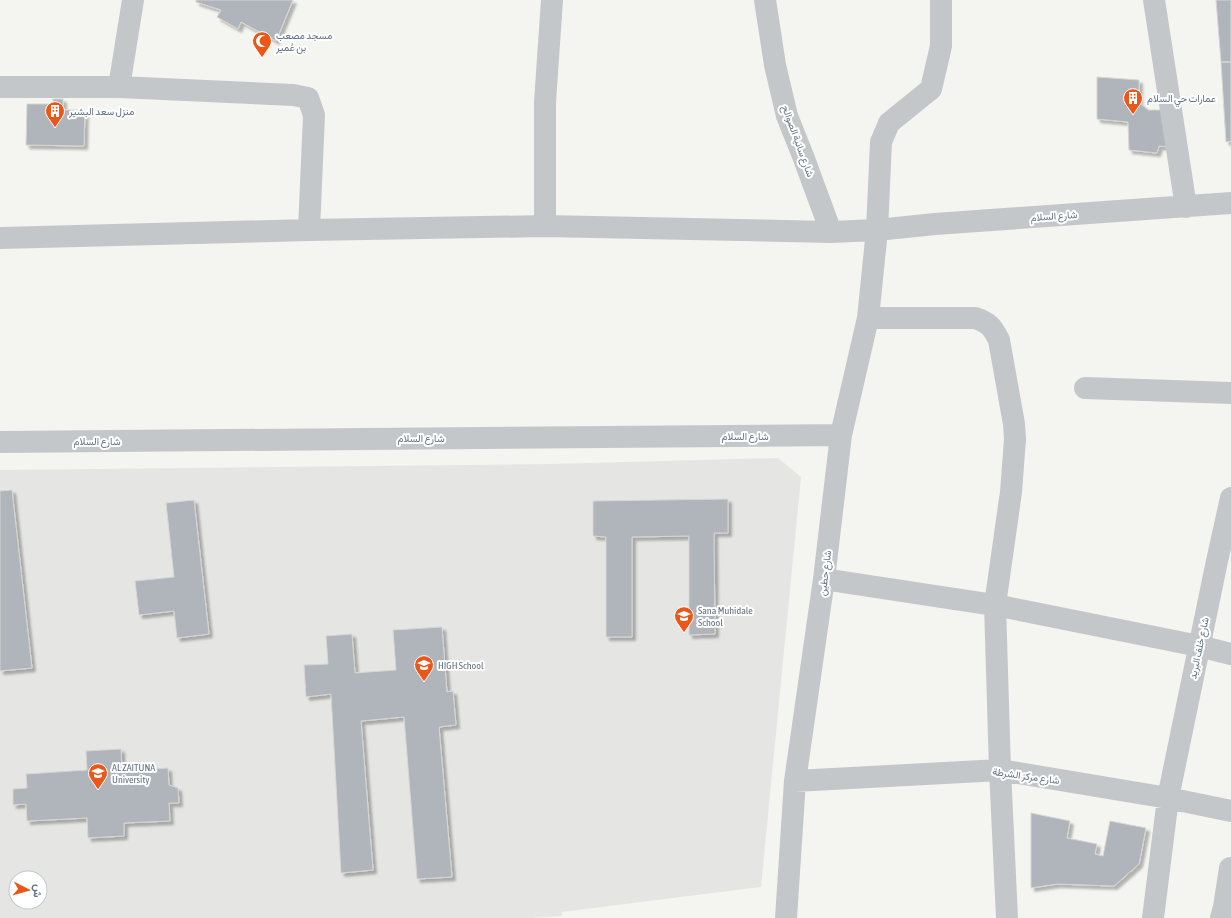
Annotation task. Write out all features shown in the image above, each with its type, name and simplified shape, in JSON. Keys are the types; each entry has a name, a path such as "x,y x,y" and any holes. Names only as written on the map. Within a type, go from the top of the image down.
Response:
{"street":[{"path":"118,87 133,0"},
{"path":"545,226 545,102 552,0"},
{"name":"شارع سانية الصوالح","path":"765,0 775,65 787,116 804,156 832,232"},
{"name":"شارع حطين","path":"786,918 795,781 824,579 841,435 868,318 877,230 881,142 889,123 932,89 941,46 941,0"},
{"path":"1154,0 1186,207"},
{"path":"0,87 118,87 293,95 308,98 314,115 309,230"},
{"name":"شارع السلام","path":"0,238 545,226 832,232 1231,204"},
{"path":"868,318 975,318 987,322 999,340 1015,439 1011,492 995,605 1000,770 1007,918"},
{"path":"1085,388 1231,393"},
{"name":"شارع السلام","path":"0,442 841,435"},
{"name":"شارع خلف البريد","path":"1153,918 1168,798 1231,498"},
{"path":"824,579 995,605 1199,646 1231,654"},
{"name":"شارع مركز الشرطة","path":"795,781 1000,770 1168,798 1231,811"},
{"path":"1221,918 1230,868"}],"shaded area":[{"path":"778,458 801,477 761,887 562,912 562,916 531,918 0,918 0,470 551,464"}],"building":[{"path":"196,0 293,0 276,41 241,22 238,29 217,17 221,10 196,2"},
{"name":"عمارات حي السلام","path":"1216,0 1231,0 1231,62 1221,62"},
{"name":"عمارات حي السلام","path":"1221,62 1231,62 1231,141 1226,142"},
{"name":"عمارات حي السلام","path":"1097,77 1139,80 1139,102 1148,110 1169,110 1170,147 1159,146 1157,153 1129,150 1128,122 1097,119"},
{"name":"منزل سعد البشير","path":"53,99 63,99 63,110 85,110 84,146 26,145 27,104 53,104"},
{"path":"12,490 32,668 0,671 0,491"},
{"path":"728,499 728,533 714,533 715,634 689,635 689,536 632,537 632,637 606,637 606,537 593,536 593,501"},
{"path":"194,500 209,634 177,638 174,611 139,615 135,581 174,577 166,503"},
{"path":"442,627 447,692 453,691 456,725 439,727 452,877 417,879 404,717 361,721 373,870 341,873 331,694 306,697 304,665 328,664 326,636 352,634 355,673 396,670 393,630"},
{"path":"121,749 122,771 168,768 169,785 178,788 179,803 169,803 170,821 124,823 124,836 88,838 87,818 27,821 26,804 13,805 13,789 27,788 26,774 87,770 86,751"},
{"path":"1031,813 1070,821 1067,838 1097,844 1095,854 1103,856 1110,821 1146,828 1139,864 1114,886 1057,884 1031,888"}],"place":[{"name":"مسجد مصعب بن عُمير","path":"262,58"},
{"name":"عمارات حي السلام","path":"1133,115"},
{"name":"منزل سعد البشير","path":"55,128"},
{"name":"Sana Muhidale School","path":"684,633"},
{"name":"HIGH School","path":"424,682"},
{"name":"AL ZAITUNA University","path":"98,790"}]}
